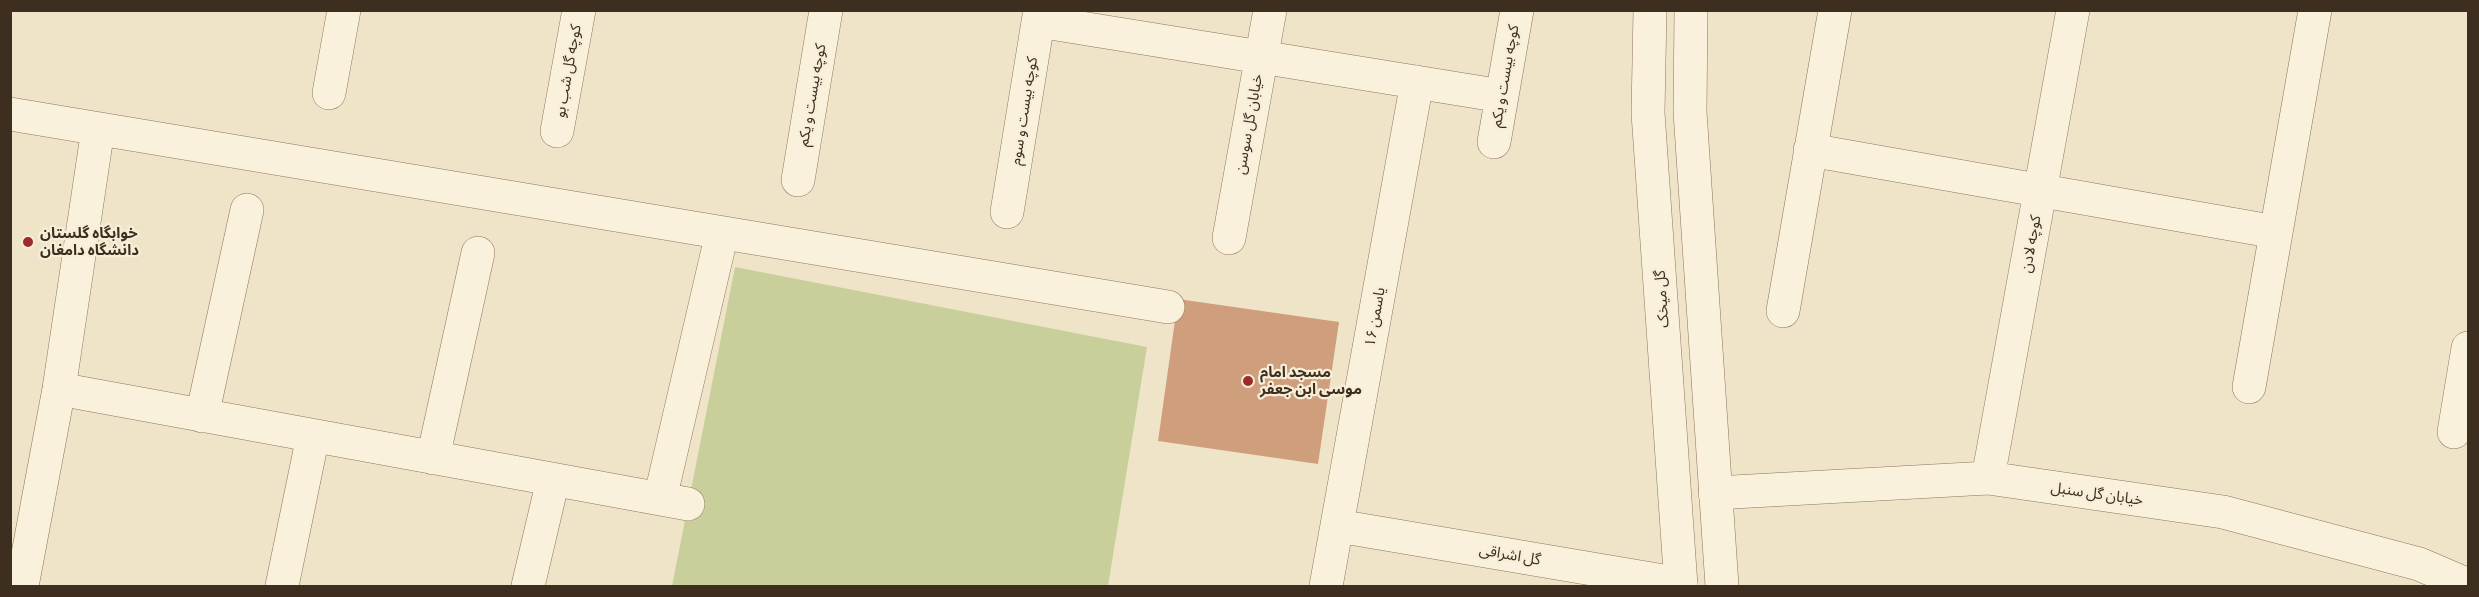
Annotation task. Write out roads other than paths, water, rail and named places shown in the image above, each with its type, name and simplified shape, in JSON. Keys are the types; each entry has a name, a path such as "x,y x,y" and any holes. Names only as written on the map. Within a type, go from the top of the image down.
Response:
{"street":[{"path":"329,93 344,10"},
{"name":"کوچه گل شب بو","path":"557,131 579,10"},
{"name":"کوچه بیست و یکم","path":"798,180 826,10"},
{"name":"خیابان گل سوسن","path":"1229,238 1270,10"},
{"name":"کوچه بیست و یکم","path":"1494,142 1517,10"},
{"name":"گل میخک","path":"1650,10 1648,113 1681,585"},
{"path":"1692,10 1690,112 1722,586"},
{"path":"1783,311 1835,10"},
{"name":"کوچه لادن","path":"1988,478 2073,10"},
{"path":"2249,387 2315,10"},
{"path":"1039,16 1262,57 1502,96"},
{"name":"کوچه بیست و سوم","path":"1007,212 1039,16"},
{"name":"یاسمن ۱۶","path":"1326,586 1417,82"},
{"path":"10,114 1168,307"},
{"path":"22,586 59,389 98,129"},
{"path":"1810,150 2276,232"},
{"path":"202,416 247,210"},
{"path":"59,389 674,502 722,233"},
{"path":"433,458 478,253"},
{"path":"2454,432 2469,348"},
{"path":"282,586 313,436"},
{"name":"خیابان گل سنبل","path":"1676,497 1988,478 2223,512 2419,564 2469,585"},
{"path":"528,586 552,480"},
{"name":"گل اشراقی","path":"1338,526 1681,585"}],"place":[{"name":"خوابگاه گلستان دانشگاه دامغان","path":"28,242"},
{"name":"مسجد امام موسی ابن جعفر","path":"1248,381"}]}
